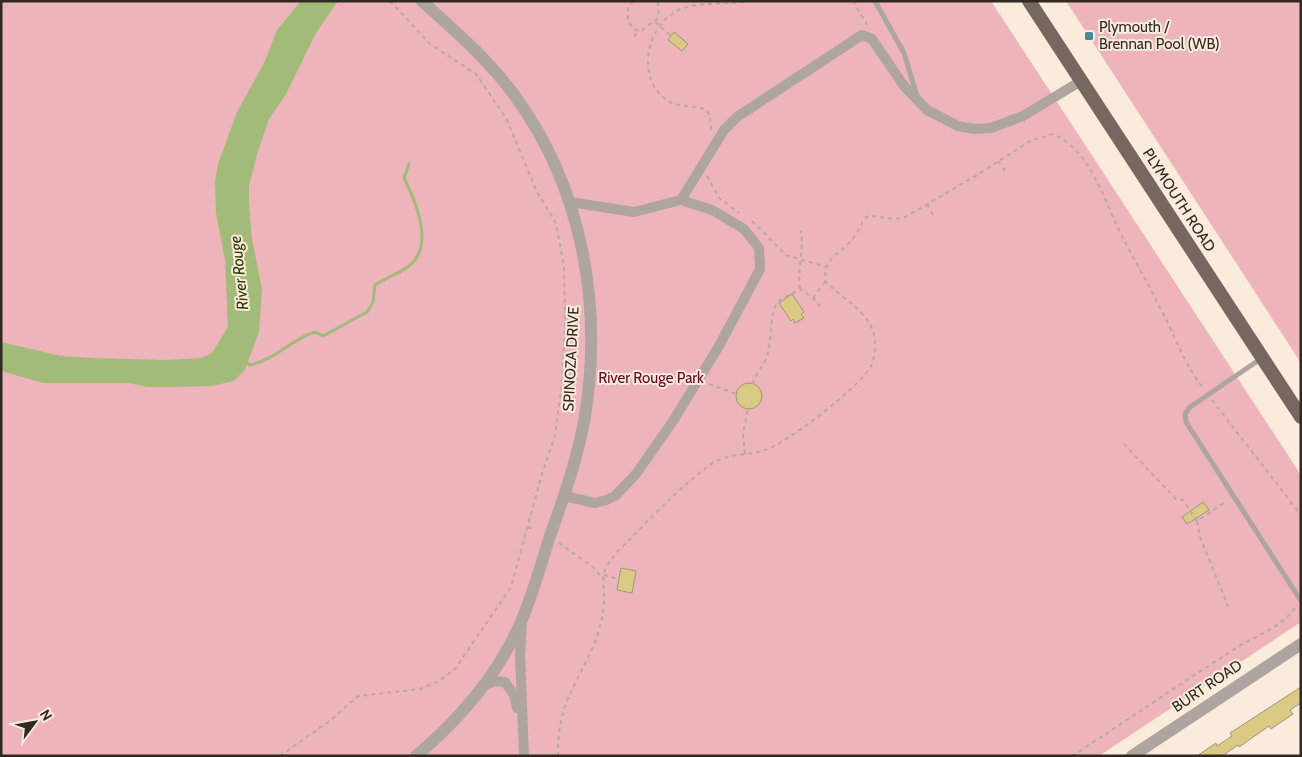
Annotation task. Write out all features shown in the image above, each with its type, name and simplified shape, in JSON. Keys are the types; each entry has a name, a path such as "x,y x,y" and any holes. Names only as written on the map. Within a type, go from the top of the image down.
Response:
{"main road":[{"name":"PLYMOUTH ROAD","path":"1029,1 1301,417"}],"street":[{"name":"SPINOZA DRIVE","path":"416,756 454,722 483,686 522,619 564,496 584,418 589,390 591,332 587,274 581,239 570,202 546,146 515,96 473,47 422,1"},
{"path":"680,200 724,130 737,117 862,35 872,39 904,86 927,110 958,126 974,130 990,128 1023,116 1081,81"},
{"path":"564,496 595,503 615,496 648,456 699,379 745,299 760,268 761,260 759,248 744,229 712,210 680,200 634,212 570,202"},
{"path":"522,619 520,655 524,756"},
{"name":"BURT ROAD","path":"1132,756 1301,644"},
{"path":"483,686 500,680 510,687 514,695 522,734"}],"lane":[{"path":"875,1 904,53 918,100"},
{"path":"1262,358 1190,407 1185,414 1186,422 1300,600"}],"path":[{"path":"280,756 331,720 358,696 420,689 448,676 469,650 511,587 556,435 562,383 565,321 564,267 556,223 537,192 506,118 476,74 430,44 390,1"},
{"path":"633,1 628,9 628,22 636,30 641,31 654,22 659,9 657,1"},
{"path":"853,1 867,24 868,37"},
{"path":"654,22 670,35"},
{"path":"635,37 636,30"},
{"path":"558,756 560,717 569,692 594,643 602,622 604,575 606,569 620,550 690,480 713,463 781,444 842,396 871,366 876,348 871,325 859,309 836,293 826,281 825,270 830,259 854,237 866,216 875,215 884,220 905,217 1030,141 1053,134 1064,139 1080,156 1099,186 1180,352 1208,395 1301,515"},
{"path":"998,161 1005,171"},
{"path":"927,204 933,215"},
{"path":"801,230 803,248 798,278 800,289 813,298 822,309"},
{"path":"813,298 815,292 826,281"},
{"path":"753,384 754,377 768,352 776,305 785,296 800,289"},
{"path":"699,379 715,388 737,394"},
{"path":"745,454 743,434 748,408"},
{"path":"1124,444 1176,499 1183,500 1197,521 1200,536 1228,606"},
{"path":"1197,521 1233,497"},
{"path":"528,527 535,530"},
{"path":"559,542 593,568 603,579"},
{"path":"604,575 619,579"},
{"path":"1072,756 1239,646 1286,620 1300,600"}],"green space":[{"name":"River Rouge Park","path":"1,1 991,1 1301,475 1301,622 1099,756 1,756"},
{"path":"1066,1 1301,1 1301,363"}],"water":[{"name":"River Rouge","path":"301,1 338,1 316,33 286,94 269,119 257,154 249,186 249,204 252,239 262,289 259,332 245,370 234,381 212,386 168,387 147,387 129,383 43,383 1,371 1,342 61,356 92,358 166,360 201,358 212,353 228,327 225,260 216,213 215,181 218,164 237,112 265,61 277,30"}],"building":[{"path":"674,32 688,44 682,51 668,40"},
{"path":"792,294 804,312 801,314 804,318 795,323 793,319 791,321 779,303"},
{"path":"749,383 758,387 762,396 758,405 749,409 740,405 736,396 740,387"},
{"path":"1203,502 1209,510 1187,524 1182,517"},
{"path":"621,568 636,571 632,593 617,590"},
{"path":"1301,687 1301,703 1290,710 1293,714 1271,729 1269,726 1239,747 1238,745 1222,756 1197,756 1216,743 1217,746 1232,736 1230,733"}],"waterway":[{"path":"244,361 250,365 260,362 306,335 315,332 323,336 367,312 373,302 375,285 405,269 417,257 421,247 422,235 417,210 404,178 409,164"}],"place":[{"name":"Plymouth / Brennan Pool (WB)","path":"1089,36"}]}
